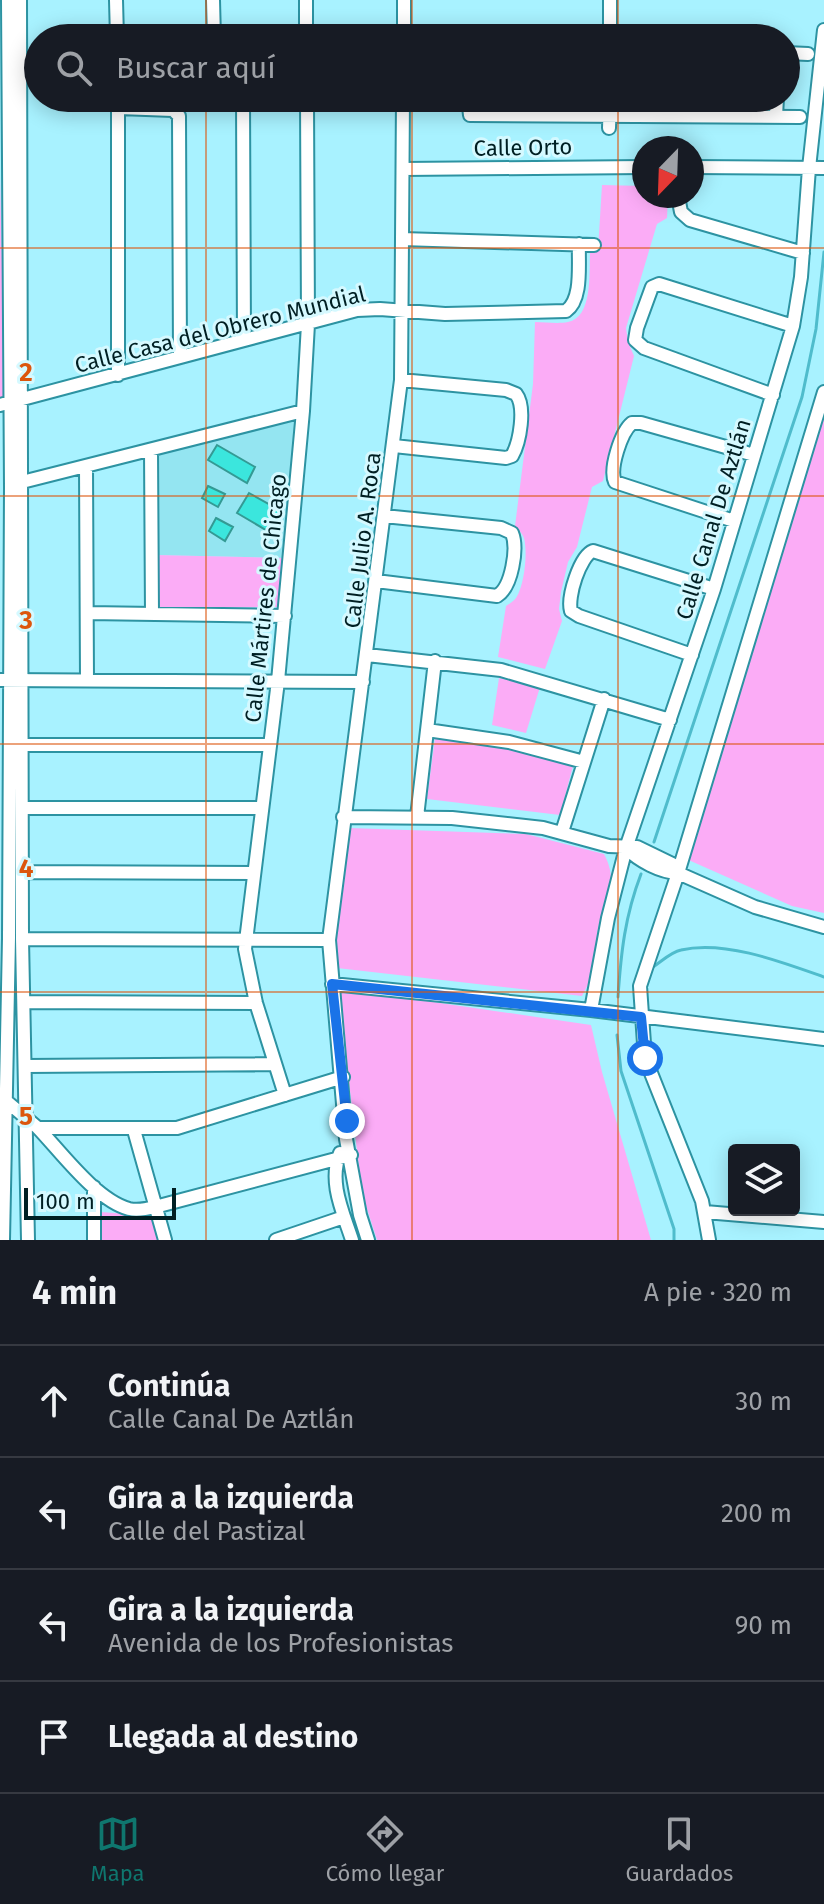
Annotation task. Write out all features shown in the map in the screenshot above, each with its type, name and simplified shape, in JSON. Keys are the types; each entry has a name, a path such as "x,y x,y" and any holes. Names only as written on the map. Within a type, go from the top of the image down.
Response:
{"street":[{"path":"8,0 4,34 4,131 11,403"},
{"path":"20,0 11,403 11,808 5,871 11,938 24,1002 28,1240"},
{"path":"116,0 117,24"},
{"path":"213,0 214,24"},
{"path":"306,0 306,24"},
{"path":"404,0 404,24"},
{"path":"610,0 610,24"},
{"name":"Calle Canal De Aztlán","path":"591,1010 608,918 626,848 714,589 793,326 824,30"},
{"path":"800,54 808,54"},
{"path":"118,112 118,375"},
{"path":"175,112 179,116 180,357"},
{"path":"243,112 244,340"},
{"name":"Calle Mártires de Chicago","path":"285,1095 256,1003 246,960 246,939 278,681 303,411 308,324 307,112"},
{"name":"Calle Julio A. Roca","path":"345,1156 343,1077 329,940 401,380 403,112"},
{"path":"468,112 472,115 610,122 800,117"},
{"path":"610,112 610,122"},
{"path":"776,112 776,116"},
{"name":"Calle Orto","path":"403,169 632,167"},
{"path":"704,167 824,168"},
{"path":"680,208 690,220 803,253"},
{"path":"402,239 594,245"},
{"name":"Calle Casa del Obrero Mundial","path":"11,403 357,310 445,314 566,311 576,296 579,244"},
{"path":"773,395 644,348 635,340 637,328 652,287 659,284 793,326"},
{"path":"394,446 506,458 512,456 516,447 521,404 516,394 506,390 401,380"},
{"path":"709,1240 705,1212 647,1065 641,1017 641,977 678,873 824,392"},
{"path":"11,486 303,411"},
{"path":"734,521 615,482 613,473 625,429 632,423 641,423 754,455"},
{"path":"151,450 152,614"},
{"path":"86,466 87,680"},
{"path":"376,581 497,596 507,585 515,542 512,533 501,528 384,516"},
{"path":"692,655 574,614 569,601 584,558 593,551 714,589"},
{"path":"88,613 285,616"},
{"path":"367,655 509,672 670,720"},
{"path":"417,817 435,661"},
{"path":"11,680 363,682"},
{"path":"562,832 604,699"},
{"path":"427,730 509,742 584,762"},
{"path":"11,744 270,745"},
{"path":"11,808 262,808"},
{"path":"3,1240 3,1000 23,872 11,808"},
{"path":"343,817 495,821 562,832 626,848 635,857 735,900 824,927"},
{"path":"23,872 254,873"},
{"path":"11,938 329,940"},
{"path":"332,984 591,1010 824,1039"},
{"path":"24,1002 256,1003"},
{"path":"26,1066 275,1064"},
{"path":"38,1128 134,1130 185,1127 343,1077"},
{"path":"5,1100 38,1128 94,1187 129,1209 155,1207 345,1156"},
{"path":"134,1130 165,1240"},
{"path":"345,1156 335,1181 352,1240"},
{"path":"345,1156 368,1240"},
{"path":"94,1187 94,1240"},
{"path":"705,1212 824,1222"},
{"path":"276,1240 344,1217"}],"shaded area":[{"path":"0,176 5,397 0,398"},
{"path":"602,185 632,186 632,208 667,208 667,218 657,224 626,328 634,356 603,481 592,487 577,547 568,562 559,609 562,621 545,669 498,657 506,606 519,593 525,564 524,539 515,526 533,384 535,322 568,322 582,312 588,293 590,253 598,250"},
{"path":"824,392 824,913 792,906 684,858"},
{"path":"298,415 284,558 156,555 156,452"},
{"path":"156,555 284,558 280,607 156,608"},
{"path":"499,678 540,687 526,733 492,725"},
{"path":"435,738 501,747 573,766 560,815 427,799"},
{"path":"349,828 526,834 604,854 611,883 598,928 596,965 582,996 337,968 334,938"},
{"path":"338,988 591,1025 651,1240 377,1240 362,1193"},
{"path":"101,1212 152,1216 159,1240 101,1240"}],"building":[{"path":"217,445 255,467 247,483 208,460"},
{"path":"208,486 225,494 218,507 202,498"},
{"path":"249,493 283,512 271,533 237,513"},
{"path":"216,518 233,527 225,541 209,531"}],"waterway":[{"path":"654,842 802,397 816,329 824,252"},
{"path":"618,997 625,934 641,874"},
{"path":"653,967 677,951 716,948 753,954 824,977"},
{"path":"617,1035 621,1071 674,1229 674,1240"}],"route":[{"path":"347,1121 332,984 641,1017 645,1058"}]}
